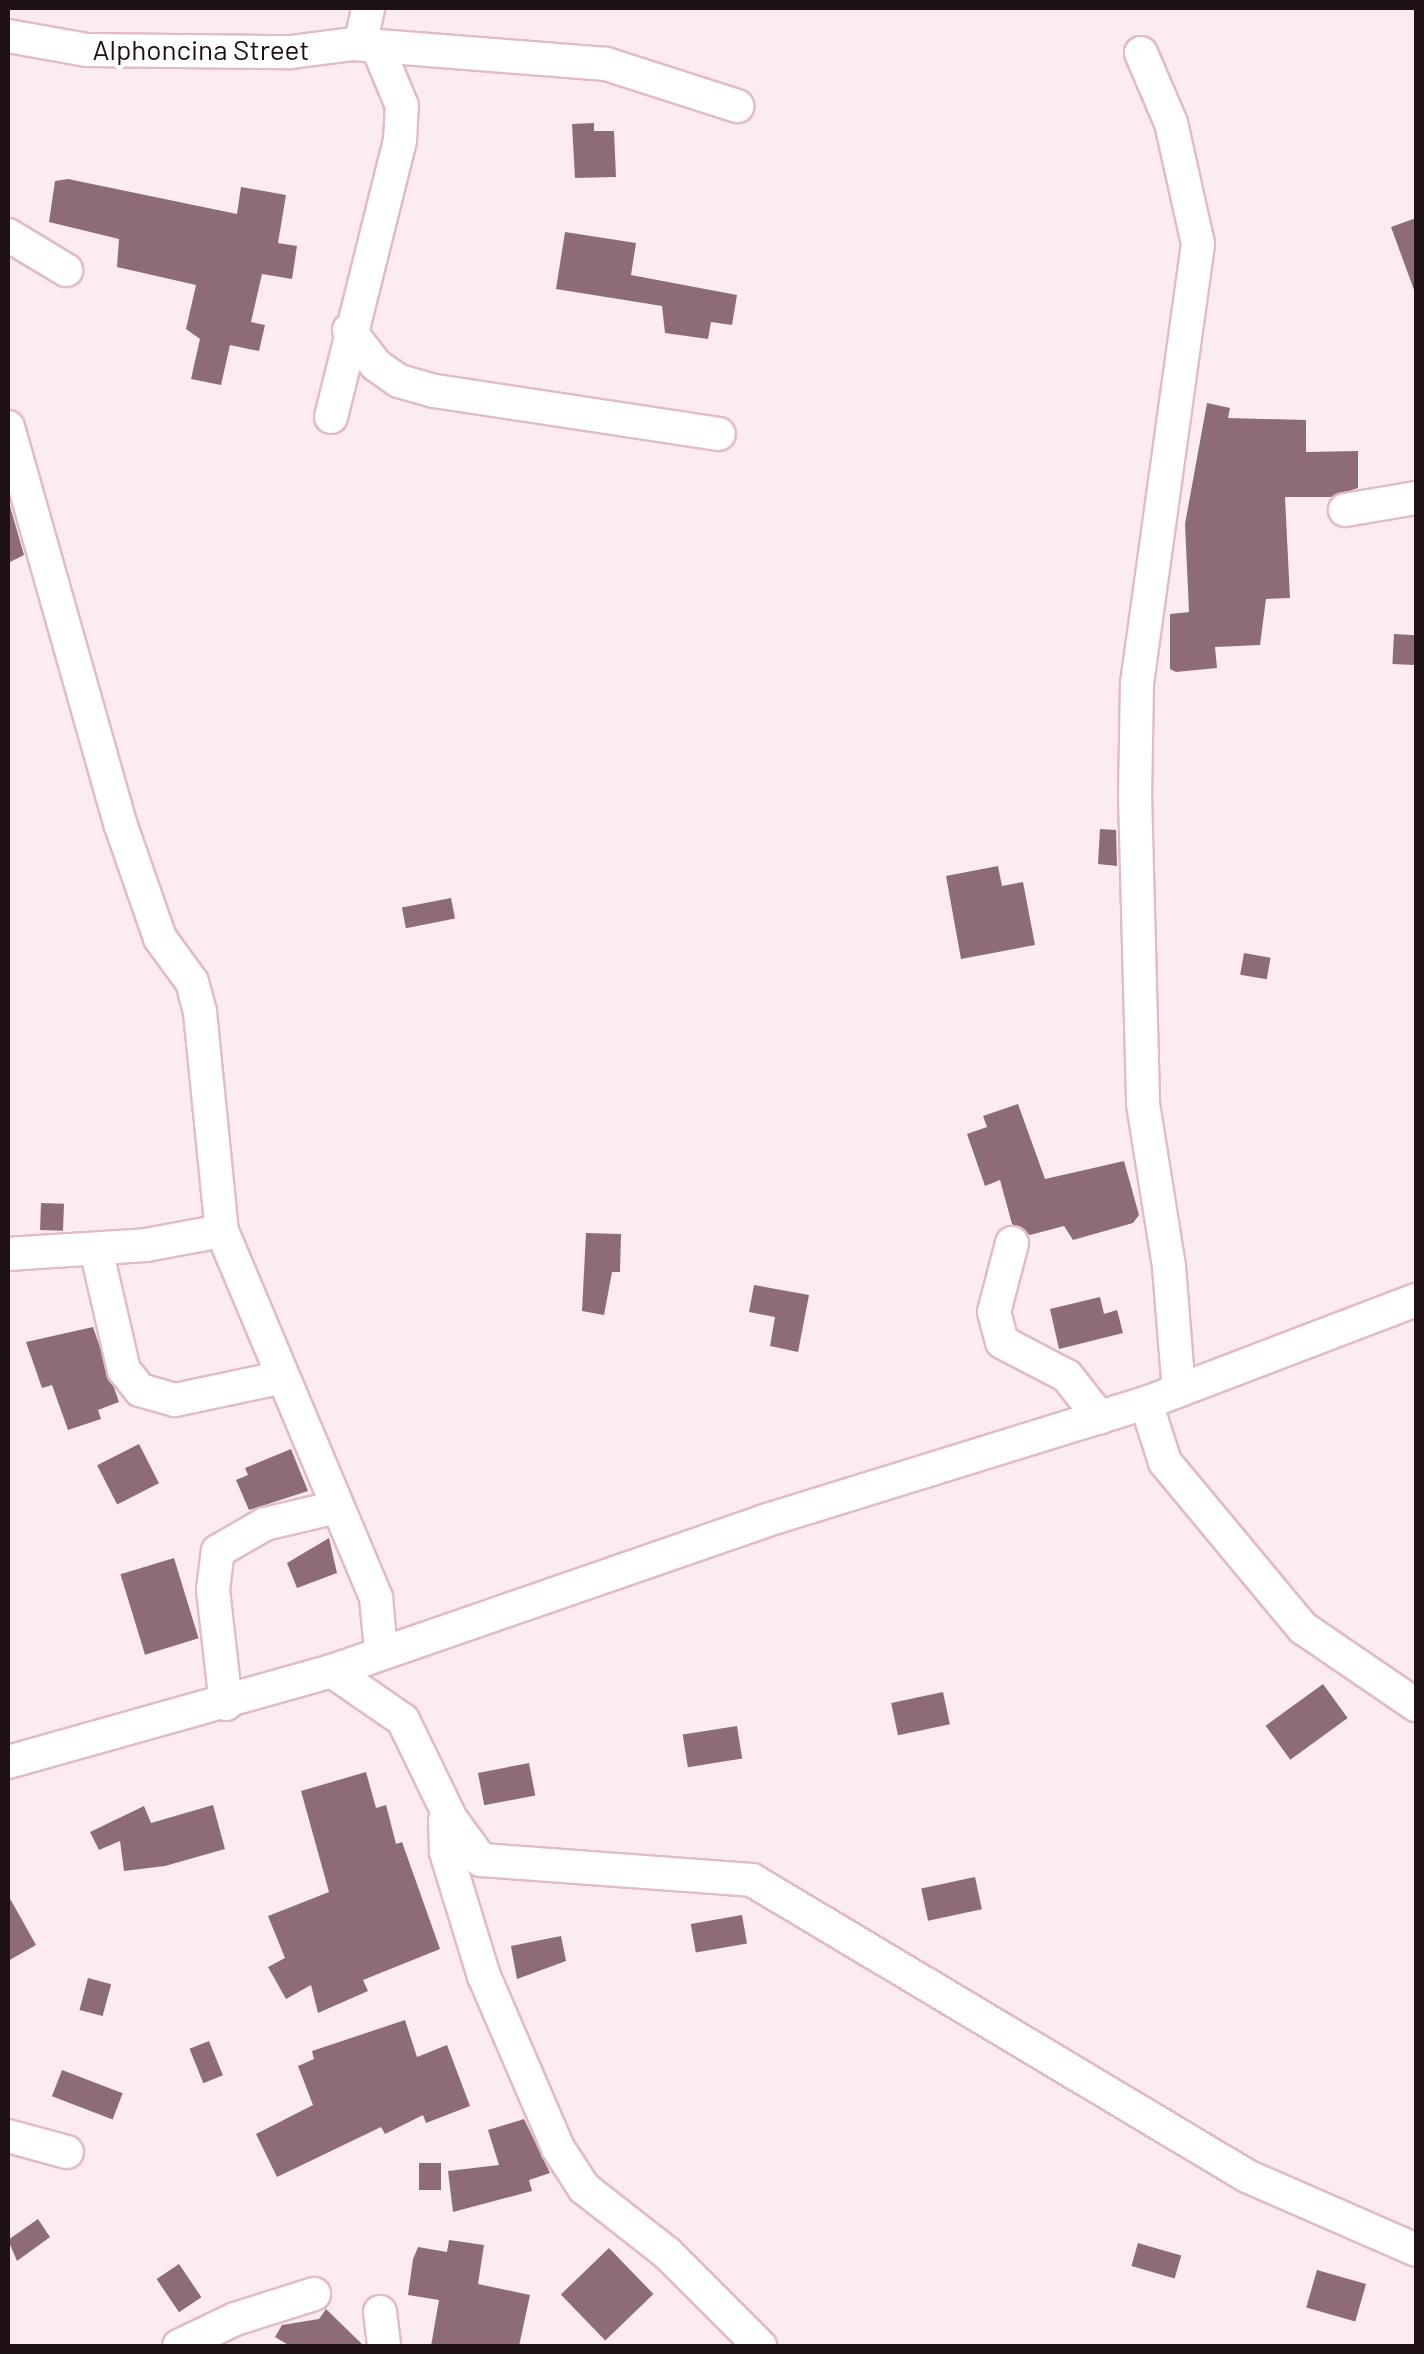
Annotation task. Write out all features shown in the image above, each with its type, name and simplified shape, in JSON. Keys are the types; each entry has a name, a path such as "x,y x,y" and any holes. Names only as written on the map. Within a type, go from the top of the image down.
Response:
{"street":[{"path":"331,417 349,330 400,140 402,106 362,37 368,8"},
{"name":"Alphoncina Street","path":"8,36 88,50 196,55 366,46 606,64 737,106"},
{"path":"1142,54 1171,122 1198,244 1138,684 1135,794 1143,1104 1169,1267 1179,1390"},
{"path":"8,235 66,270"},
{"path":"349,330 376,365 399,381 434,392 719,434"},
{"path":"8,426 120,823 160,938 192,982 200,1012 222,1231 376,1598 381,1650"},
{"path":"1345,510 1416,498"},
{"path":"8,1254 96,1249 222,1231"},
{"path":"1012,1244 996,1294 996,1330 1017,1354 1067,1376 1100,1418"},
{"path":"96,1249 124,1370 140,1390 175,1400 283,1378"},
{"path":"8,1762 226,1704 332,1671 381,1650 764,1521 1146,1403 1416,1300"},
{"path":"1146,1403 1165,1462 1303,1628 1416,1705"},
{"path":"226,1704 213,1590 218,1551 266,1524 338,1507"},
{"path":"332,1671 404,1720 466,1847 489,1863 576,1862 752,1880 1247,2176 1416,2250"},
{"path":"445,1806 446,1852 465,1921 558,2148 584,2188 666,2254 760,2346"},
{"path":"8,2136 67,2152"},
{"path":"179,2346 235,2318 314,2294"},
{"path":"380,2312 384,2346"}],"building":[{"path":"594,123 594,131 614,131 616,177 575,178 572,124"},
{"path":"68,179 237,214 241,187 286,195 278,243 297,246 292,279 262,274 251,322 265,325 259,351 230,345 221,385 191,379 200,339 186,329 196,285 117,267 119,239 49,222 55,181"},
{"path":"1416,218 1416,289 1414,290 1391,227"},
{"path":"565,232 636,243 631,275 737,295 732,325 711,322 708,339 665,333 662,306 556,289"},
{"path":"1207,403 1230,408 1228,418 1306,420 1306,452 1358,451 1358,488 1331,497 1285,497 1290,598 1266,599 1260,645 1215,647 1217,668 1176,672 1170,669 1170,614 1189,612 1185,524"},
{"path":"8,499 24,555 8,563"},
{"path":"1394,634 1416,635 1414,665 1392,664"},
{"path":"1100,829 1116,830 1117,866 1098,864"},
{"path":"998,866 1002,886 1023,882 1035,945 961,959 946,876"},
{"path":"451,898 455,919 406,928 402,908"},
{"path":"1244,953 1271,958 1267,979 1240,975"},
{"path":"1018,1104 1045,1179 1124,1161 1139,1215 1133,1223 1073,1240 1064,1226 1030,1235 1012,1224 1000,1180 985,1186 967,1134 987,1127 983,1116"},
{"path":"41,1203 64,1204 63,1231 40,1230"},
{"path":"586,1233 621,1234 620,1272 612,1272 604,1315 582,1311"},
{"path":"754,1285 809,1295 798,1352 770,1346 775,1317 749,1312"},
{"path":"1100,1297 1104,1314 1117,1310 1123,1333 1059,1349 1050,1309"},
{"path":"93,1327 119,1402 98,1410 101,1419 68,1430 52,1385 42,1388 26,1342"},
{"path":"139,1444 159,1483 117,1505 97,1465"},
{"path":"291,1449 308,1491 249,1510 236,1480 248,1475 245,1468"},
{"path":"329,1538 337,1573 297,1588 287,1563"},
{"path":"174,1558 199,1638 145,1655 120,1574"},
{"path":"1323,1684 1348,1718 1290,1760 1266,1726"},
{"path":"943,1692 950,1724 898,1735 891,1703"},
{"path":"737,1726 742,1759 688,1767 683,1735"},
{"path":"529,1763 535,1795 484,1805 478,1773"},
{"path":"366,1772 376,1808 386,1805 396,1844 402,1842 440,1949 363,1980 368,1991 318,2013 311,1985 286,1999 268,1967 285,1958 268,1916 329,1892 301,1791"},
{"path":"213,1805 225,1849 165,1866 124,1871 120,1841 99,1850 90,1832 144,1806 151,1823"},
{"path":"975,1877 982,1909 928,1921 921,1888"},
{"path":"8,1895 36,1945 8,1961"},
{"path":"742,1915 747,1944 696,1953 691,1924"},
{"path":"561,1936 566,1961 517,1979 511,1946"},
{"path":"88,1978 111,1984 103,2016 79,2010"},
{"path":"405,2020 417,2057 447,2045 470,2106 426,2123 423,2115 385,2134 381,2127 277,2177 256,2134 313,2105 298,2066 314,2059 312,2051"},
{"path":"209,2041 223,2075 203,2083 190,2049"},
{"path":"62,2070 123,2093 113,2119 52,2096"},
{"path":"524,2119 550,2173 529,2180 532,2191 453,2212 448,2171 499,2165 488,2130"},
{"path":"419,2163 441,2163 441,2190 419,2190"},
{"path":"38,2219 50,2237 17,2261 8,2240"},
{"path":"449,2240 484,2245 478,2284 530,2295 519,2346 431,2346 439,2300 408,2295 413,2259 418,2247 447,2252"},
{"path":"1138,2243 1181,2255 1175,2278 1131,2266"},
{"path":"609,2248 653,2294 605,2341 561,2295"},
{"path":"179,2264 201,2297 179,2312 157,2279"},
{"path":"1317,2270 1366,2284 1355,2322 1306,2307"},
{"path":"326,2309 364,2346 290,2346 275,2337 282,2325 319,2319"}]}
